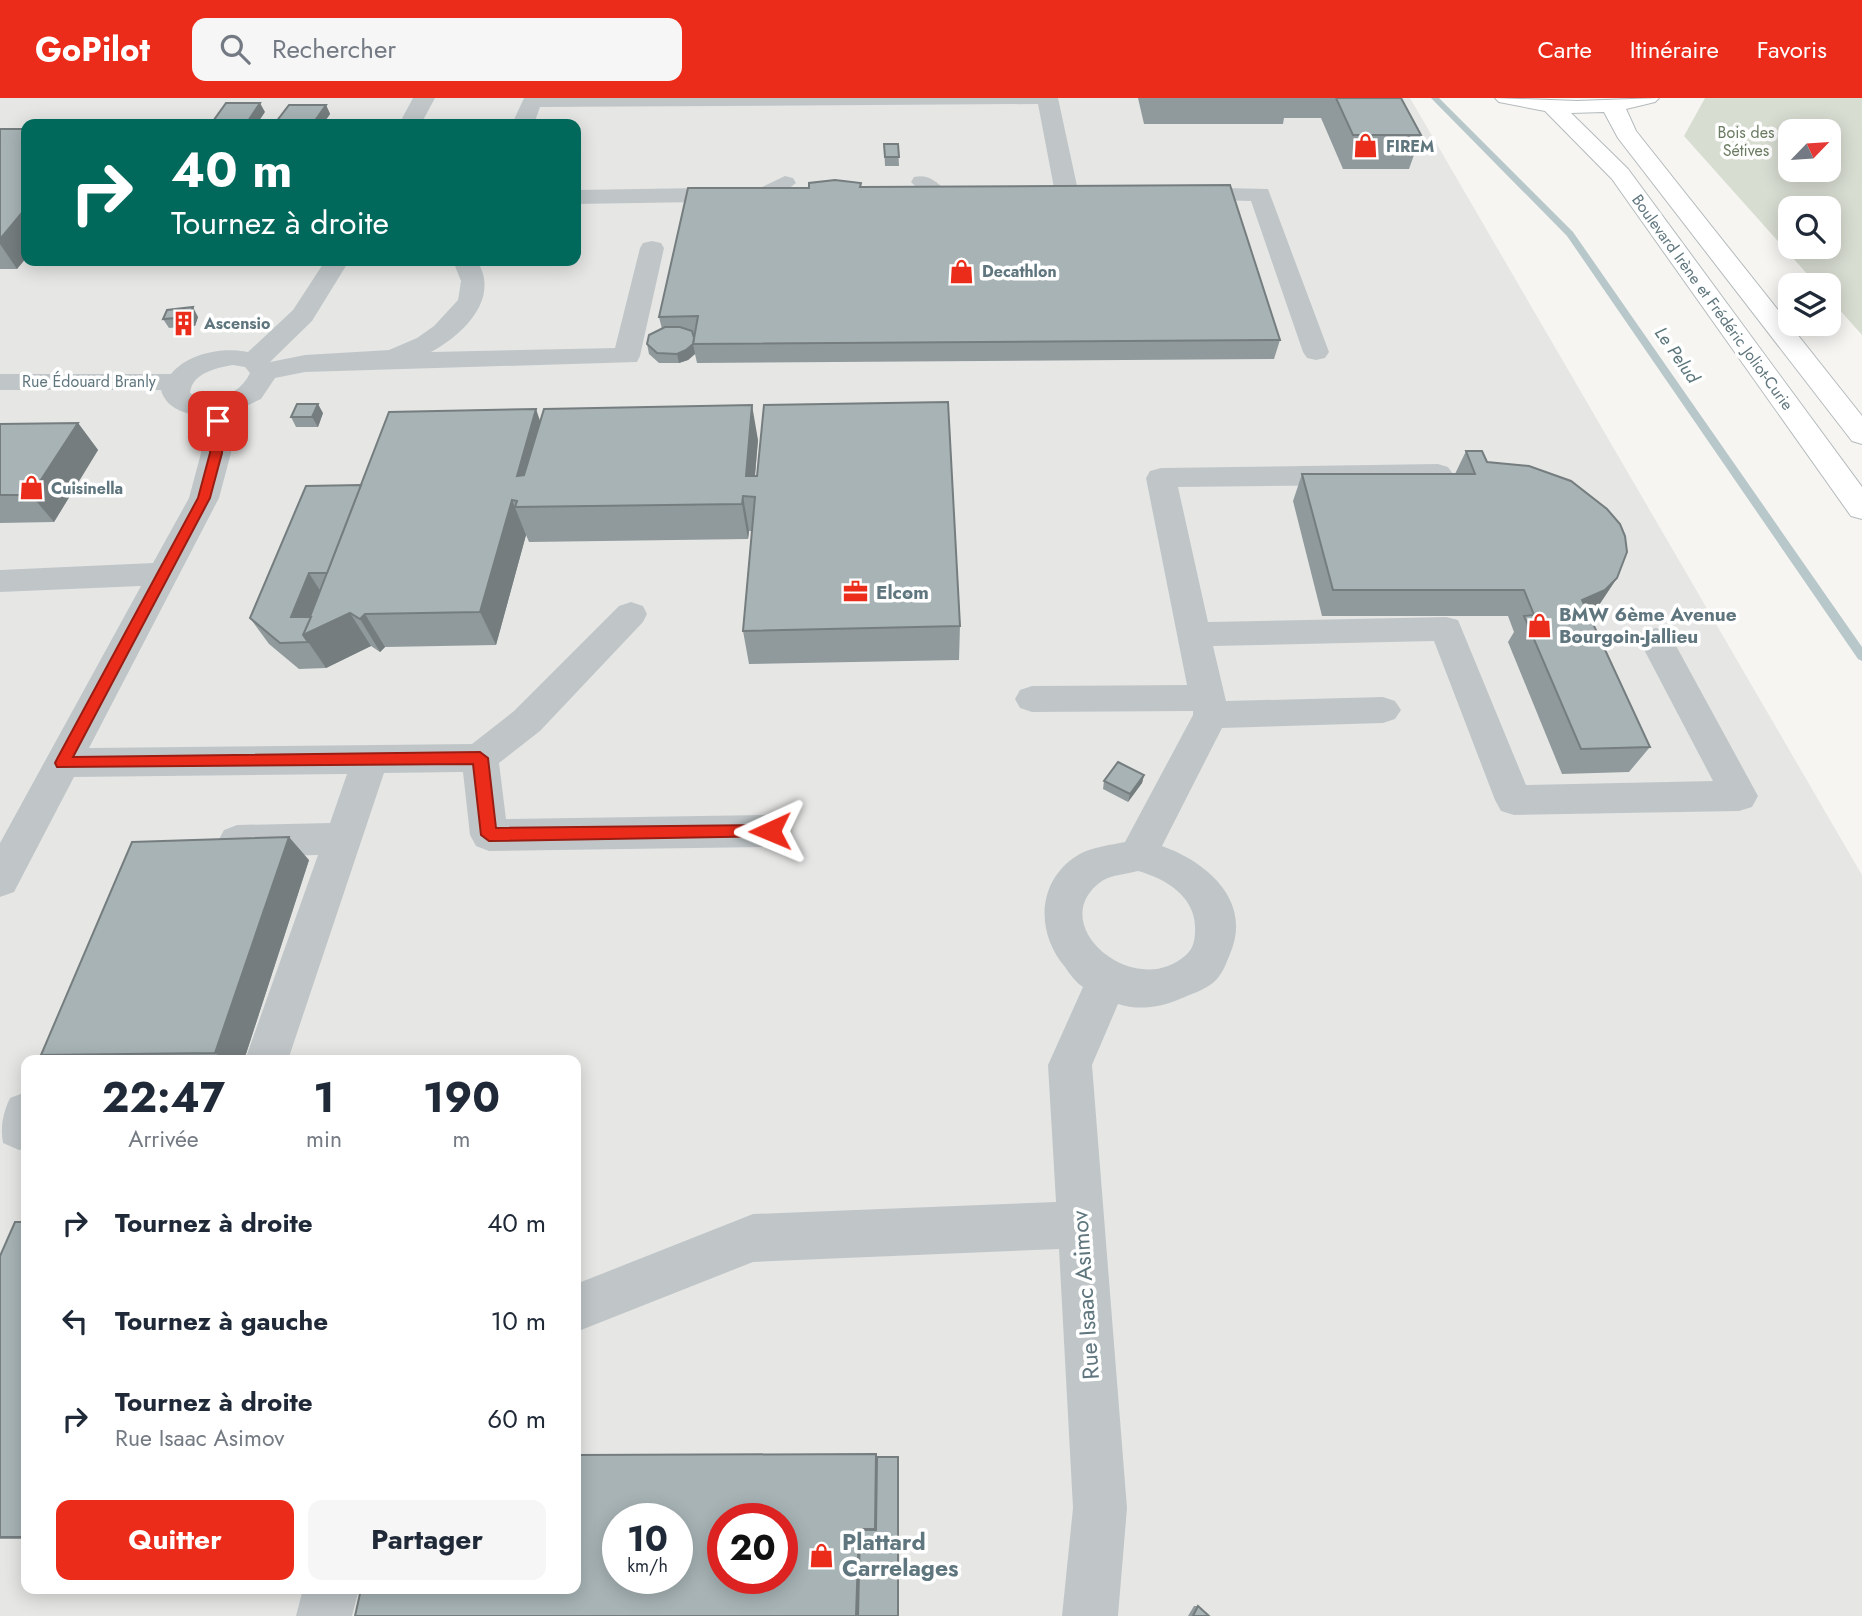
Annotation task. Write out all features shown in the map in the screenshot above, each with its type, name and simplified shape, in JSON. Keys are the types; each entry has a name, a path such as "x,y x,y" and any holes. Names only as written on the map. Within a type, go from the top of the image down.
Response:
{"main road":[{"path":"1506,98 1552,106 1616,105 1648,98"},
{"name":"Boulevard Irène et Frédéric Joliot-Curie","path":"1616,105 1615,113 1626,133 1862,435"},
{"name":"Boulevard Irène et Frédéric Joliot-Curie","path":"1552,106 1620,174 1862,509"}],"street":[{"path":"413,119 424,98"},
{"path":"525,119 532,101 1041,98"},
{"path":"1047,98 1067,195"},
{"path":"922,182 940,197 1095,195"},
{"path":"581,197 767,194 785,183"},
{"path":"1164,194 1260,194 1316,352"},
{"path":"334,266 303,314 259,367 257,388 241,399 220,406 193,407 177,397 175,390 178,382 194,368 233,357 259,367 308,363 627,356 652,248"},
{"path":"390,361 429,342 467,308 476,284 468,266"},
{"name":"Rue Édouard Branly","path":"0,382 178,382"},
{"path":"0,880 204,498 216,453 220,406"},
{"path":"1138,855 1209,706 1161,478 1438,474"},
{"path":"0,581 163,574"},
{"path":"62,763 480,758 527,721 631,614"},
{"path":"1194,634 1446,629 1514,800 1739,796 1656,640"},
{"path":"1032,699 1383,710"},
{"path":"269,1055 371,758"},
{"path":"480,758 489,835 770,831"},
{"path":"199,842 344,839"},
{"path":"1138,855 1161,860 1183,871 1201,887 1213,907 1217,929 1212,950 1201,969 1182,982 1158,989 1131,988 1107,980 1084,965 1068,944 1061,922 1063,900 1073,880 1090,865 1113,857 1138,855"},
{"name":"Rue Isaac Asimov","path":"1090,1616 1100,1508 1070,1065 1107,980"},
{"path":"581,1306 753,1238 1081,1225"},
{"path":"324,1616 330,1594"}],"shaded area":[{"path":"0,98 1410,98 1862,875 1862,1616 0,1616"}],"green space":[{"name":"Bois des Sétives","path":"1705,98 1862,98 1862,335 1841,311 1841,273 1806,273 1794,259 1841,259 1841,196 1778,196 1778,241 1684,136"}],"building":[{"path":"1336,98 1401,98 1421,135 1353,135"},
{"path":"226,103 260,103 249,119 215,119"},
{"path":"289,105 326,105 316,119 278,119"},
{"path":"0,129 21,129 21,214 0,239"},
{"path":"884,144 898,144 899,157 885,157"},
{"name":"Decathlon","path":"835,180 861,183 860,187 1230,185 1280,340 693,344 698,316 659,317 688,188 809,188 809,183"},
{"path":"193,307 189,317 163,319 167,310"},
{"path":"665,327 680,327 692,331 693,344 677,354 657,353 647,344 649,335"},
{"name":"Elcom","path":"948,402 960,626 743,631 755,497 743,496 742,504 515,507 517,501 512,500 480,612 365,614 360,619 350,613 303,635 389,412 536,409 517,476 524,475 544,409 752,405 746,476 757,476 764,405"},
{"path":"297,404 318,404 312,417 291,417"},
{"path":"78,423 31,495 0,495 0,424"},
{"name":"BMW 6ème Avenue Bourgoin-Jallieu","path":"1466,451 1482,451 1487,462 1529,466 1571,481 1607,509 1620,524 1627,552 1617,578 1605,590 1582,600 1650,747 1581,749 1524,616 1534,615 1524,590 1333,590 1302,474 1475,474"},
{"path":"361,485 327,573 309,573 291,617 311,617 303,635 308,642 280,643 250,618 306,486"},
{"path":"1118,762 1144,775 1130,794 1104,781"},
{"path":"289,837 215,1053 41,1055 132,842"},
{"path":"15,1222 21,1222 21,1537 0,1537 0,1256"},
{"name":"Plattard Carrelages","path":"876,1454 875,1529 859,1529 856,1616 355,1616 360,1594 581,1594 581,1455"},
{"path":"877,1457 898,1457 898,1616 858,1616 860,1530 876,1530"},
{"path":"1198,1606 1209,1616 1193,1616"}],"waterway":[{"name":"Le Pelud","path":"1435,98 1570,234 1862,656"}],"place":[{"name":"FIREM","path":"1366,146"},
{"name":"Decathlon","path":"962,271"},
{"name":"Ascensio","path":"184,323"},
{"name":"Cuisinella","path":"31,488"},
{"name":"Elcom","path":"856,592"},
{"name":"BMW 6ème Avenue Bourgoin-Jallieu","path":"1539,625"},
{"name":"Plattard Carrelages","path":"822,1555"}],"route":[{"path":"218,421 216,453 204,498 62,763 480,758 489,835 770,831"}]}
